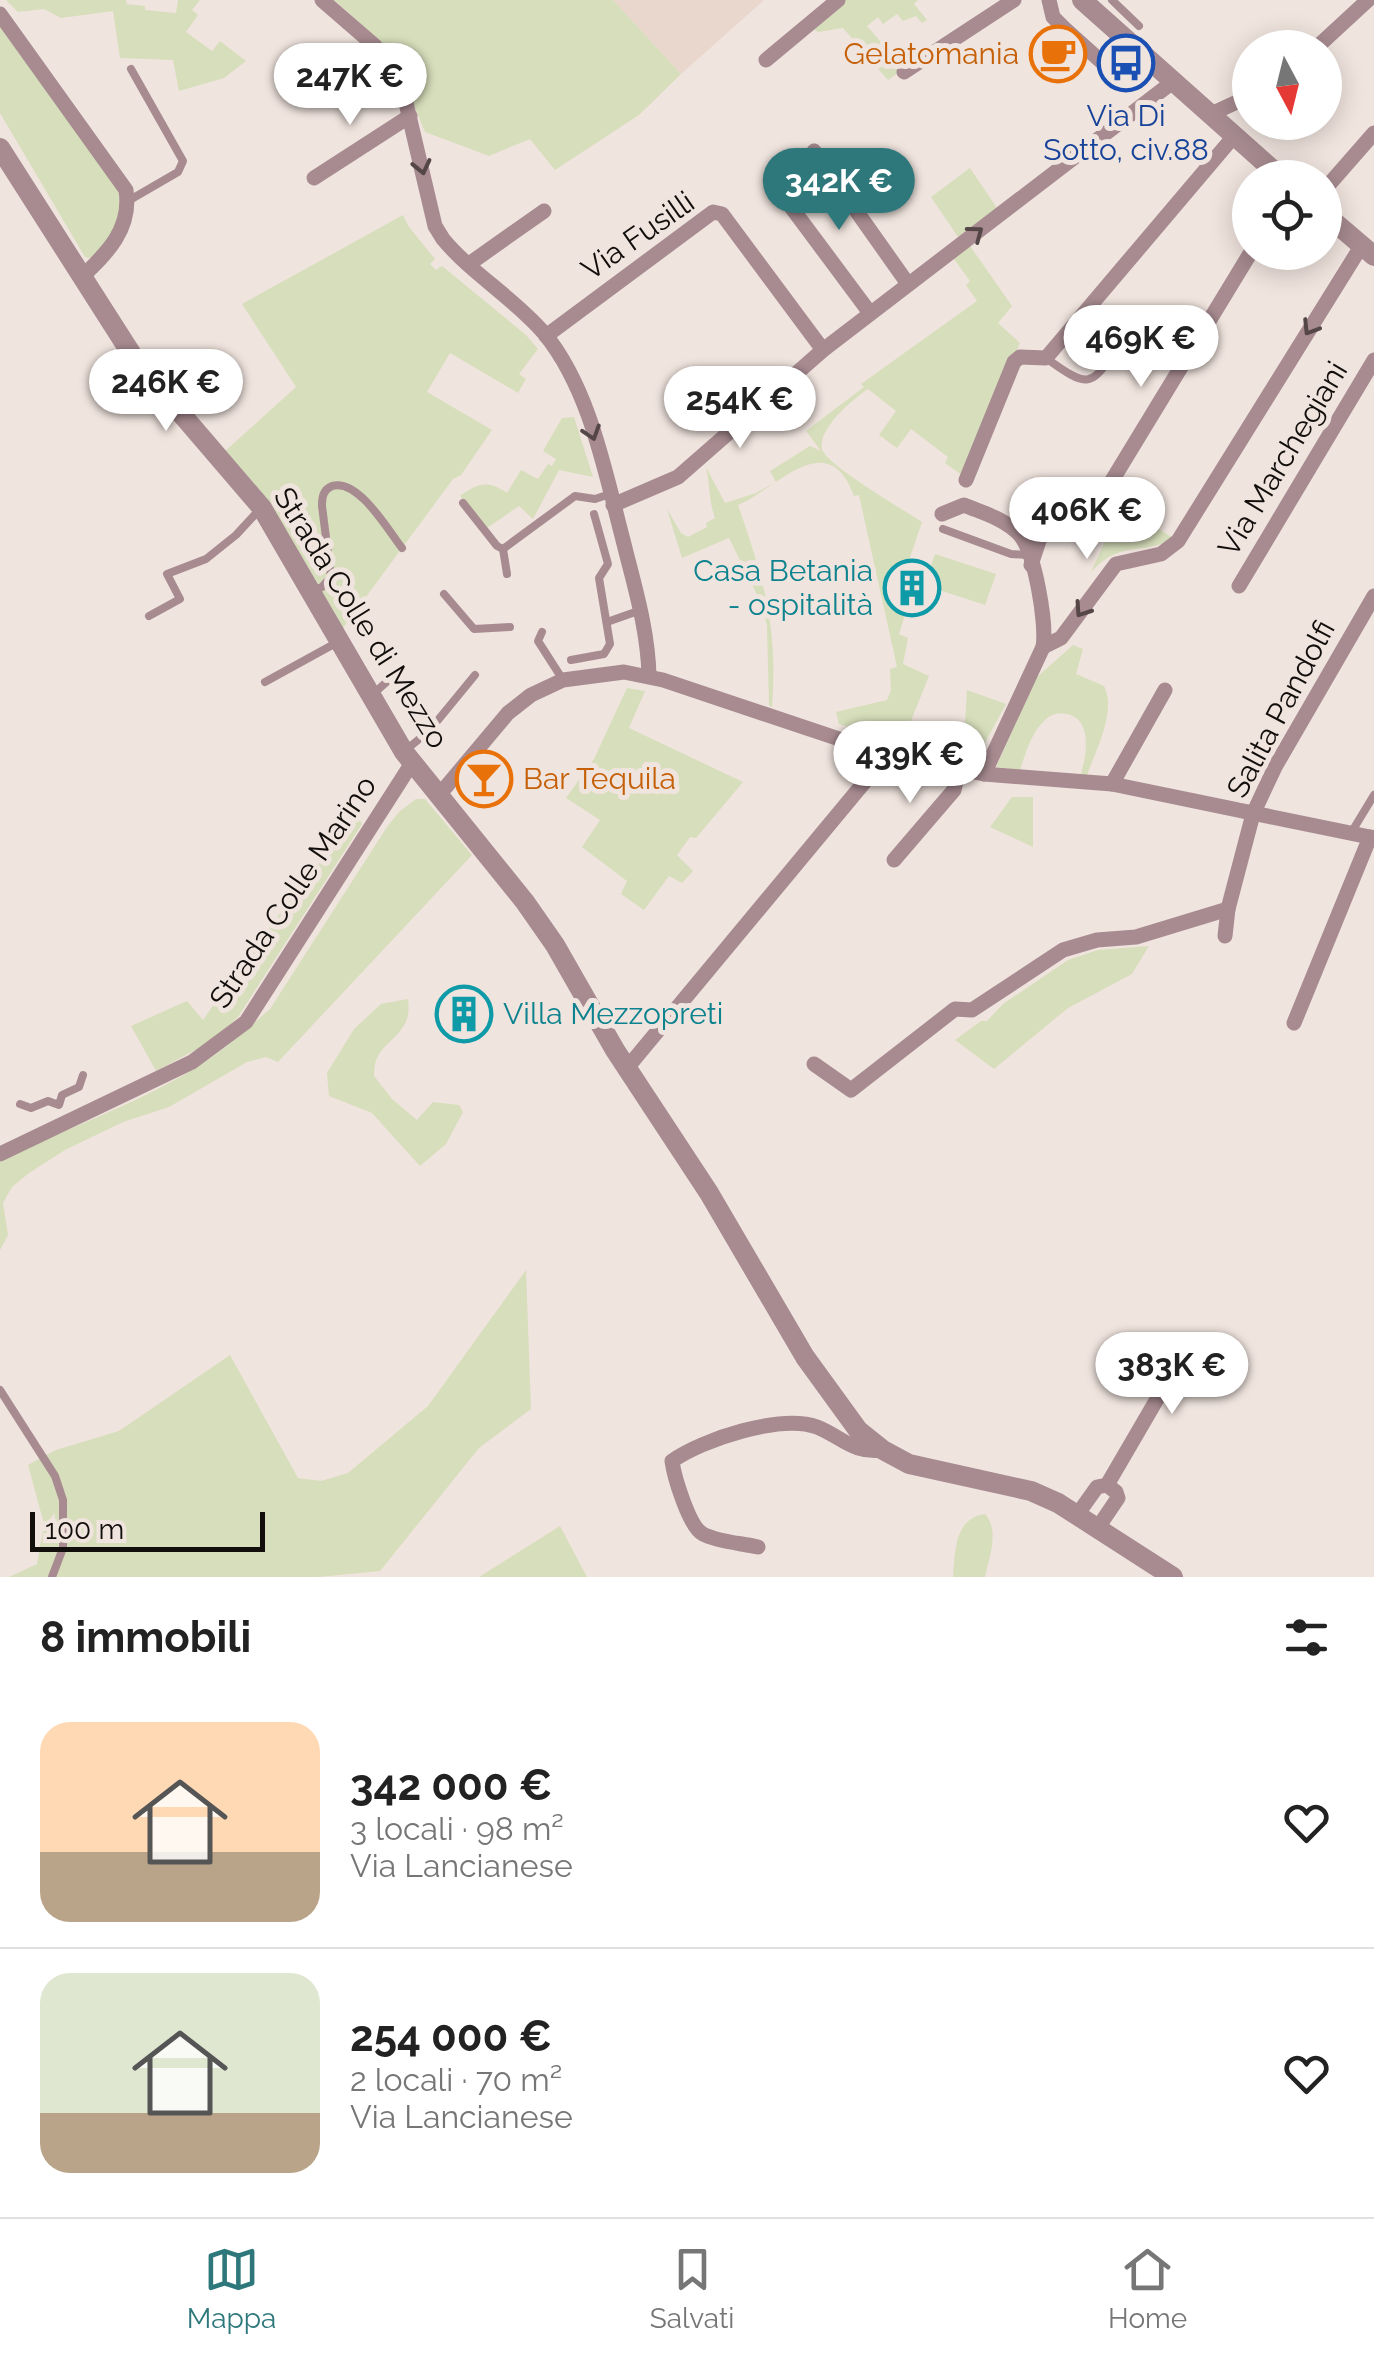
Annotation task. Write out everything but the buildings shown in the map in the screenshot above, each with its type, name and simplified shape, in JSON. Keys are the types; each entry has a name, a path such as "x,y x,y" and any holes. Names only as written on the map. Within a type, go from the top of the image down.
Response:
{"street":[{"path":"322,0 362,33 402,86 436,226 452,250 546,336 579,393 616,499 646,632 649,676"},
{"path":"766,60 838,0"},
{"path":"904,72 1014,0"},
{"path":"1049,0 1053,17 1115,74 1128,77 1154,63"},
{"path":"1336,30 1368,0"},
{"path":"1086,1 1232,132"},
{"path":"0,14 122,181 128,201 117,240 81,278"},
{"path":"616,499 678,477 823,350 1174,81"},
{"path":"1211,114 1232,104"},
{"path":"314,178 410,116"},
{"path":"1342,170 1374,133"},
{"path":"966,480 1014,362 1020,357 1046,358 1232,140"},
{"path":"1241,140 1263,160"},
{"name":"Strada Colle di Mezzo","path":"0,148 136,361 262,508 408,757 545,931 627,1068 709,1193 805,1357 858,1430 882,1450 909,1464 1014,1484 1076,1515 1173,1577"},
{"path":"814,151 908,284"},
{"path":"771,180 870,313"},
{"path":"469,264 544,211"},
{"name":"Via Fusilli","path":"546,336 713,212 722,214 823,350"},
{"path":"1043,647 1061,638 1116,564 1161,554 1178,542 1368,251 1342,229"},
{"path":"1030,560 1054,496 1071,493 1102,497 1240,270"},
{"name":"Via Marchegiani","path":"1239,586 1374,360"},
{"path":"943,522 964,505 995,518 1024,538 1046,628 1043,647 984,774"},
{"name":"Salita Pandolfi","path":"1225,936 1228,909 1253,814 1275,766 1374,596"},
{"path":"440,794 508,712 531,695 563,680 604,673 649,676 887,755 938,758 959,769 984,774 1112,784 1372,837 1294,1023"},
{"path":"1112,784 1166,690"},
{"path":"627,1068 887,755"},
{"name":"Strada Colle Marino","path":"0,1154 192,1062 246,1022 408,757"},
{"path":"894,860 954,790 959,769"},
{"path":"814,1064 851,1090 955,1009 972,1010 1059,952 1096,940 1136,938 1228,909"},
{"path":"1076,1515 1097,1487 1107,1485 1167,1382 1166,1372 1158,1368"},
{"path":"758,1547 706,1536 697,1530 674,1475 672,1460 732,1433 802,1423 821,1428 860,1451 882,1450"},
{"path":"1098,1529 1118,1498 1107,1485"}],"lane":[{"path":"1112,0 1139,26"},
{"path":"128,201 178,172 183,161 131,69"},
{"path":"1046,358 1075,380 1085,382 1094,378 1124,339"},
{"path":"313,590 322,588 331,577 322,506 322,495 328,489 343,486 356,490 402,548"},
{"path":"504,549 575,496 616,499"},
{"path":"463,503 497,546 504,549"},
{"path":"149,616 180,600 167,574 206,559 262,508"},
{"path":"571,660 604,654 610,644 599,578 608,564 594,514"},
{"path":"943,522 1030,560"},
{"path":"504,549 507,574"},
{"path":"444,594 474,630 510,627"},
{"path":"608,622 640,610"},
{"path":"542,632 538,641 563,680"},
{"path":"265,682 340,641"},
{"path":"408,757 475,675"},
{"path":"372,695 391,678"},
{"path":"1351,833 1374,795"},
{"path":"58,1106 62,1095 79,1087 82,1075"},
{"path":"20,1104 32,1108 48,1101 58,1106 67,1122"},
{"path":"0,1390 54,1476 63,1500 63,1548 52,1577"}],"shaded area":[{"path":"613,0 764,0 681,74"}],"green space":[{"path":"6,0 126,0 127,4 145,6 145,10 176,13 178,0 200,0 192,10 198,15 186,32 212,51 220,41 246,61 224,78 179,91 173,60 120,58 113,11 61,18 44,9 18,12"},
{"path":"334,0 613,0 681,74 639,115 555,170 530,139 489,156 425,132 390,59 368,31"},
{"path":"842,0 918,0 914,4 927,20 922,23 916,16 903,21 897,14 883,24 878,17 867,26 904,69 888,80 843,28 818,32 810,26"},
{"path":"0,22 122,192 109,238 90,258 85,257 0,113"},
{"path":"363,47 382,72 340,103 327,89"},
{"path":"970,168 997,208 958,237 931,197"},
{"path":"403,215 435,259 430,264 436,270 442,266 538,349 519,374 526,379 518,393 450,353 427,392 492,430 343,628 259,489 223,453 296,387 242,304"},
{"path":"968,243 1012,306 998,323 1020,343 963,476 945,463 948,457 911,429 897,448 879,435 896,411 868,389 838,415 822,441 822,449 837,465 922,522 899,590 911,596 899,634 908,638 903,664 929,676 902,743 839,724 836,712 887,700 891,690 890,669 897,667 859,495 854,496 843,475 831,465 802,467 776,482 770,471 810,446 821,451 806,431 864,387 861,384 977,301 966,285 970,281 951,255"},
{"path":"574,417 593,477 559,470 533,519 519,506 487,528 460,496 483,485 507,493 521,470 538,479 556,459 543,451 562,418"},
{"path":"706,467 725,503 776,482 738,505 771,627 772,707 762,605 729,538 682,558 667,509 681,533 688,537 715,518"},
{"path":"1115,520 1137,534 1145,521 1173,538 1113,555 1091,572"},
{"path":"935,554 996,574 985,605 924,585"},
{"path":"1073,645 1083,649 1076,674 1104,686 1107,696 1103,732 1086,778 1080,777 1085,732 1076,718 1064,713 1052,715 1040,725 1020,770 996,767 1036,678"},
{"path":"627,688 645,691 629,728 743,782 677,855 693,871 682,883 669,876 644,910 621,894 627,881 582,847 600,820 566,798 594,759"},
{"path":"967,690 1006,704 976,759 963,756"},
{"path":"1012,797 1033,797 1033,847 990,827"},
{"path":"416,799 425,799 472,855 278,1062 266,1057 247,1062 169,1107 123,1122 65,1150 12,1187 3,1203 8,1235 0,1250 0,1160 173,1081 253,1024 270,1009 387,827"},
{"path":"357,815 362,824 238,1017 214,1040 156,1071 131,1026 187,1001 203,1020 253,948"},
{"path":"1149,946 1132,974 1068,1008 994,1069 955,1040 1068,960 1098,950"},
{"path":"408,999 407,1020 381,1051 374,1076 392,1099 417,1120 433,1102 459,1105 463,1112 446,1144 420,1166 372,1113 329,1096 327,1073 354,1029 381,1004"},
{"path":"526,1270 531,1409 479,1448 380,1571 318,1577 9,1577 37,1564 44,1524 28,1465 56,1450 119,1431 230,1355 298,1478 321,1481 348,1473 428,1406"},
{"path":"985,1514 993,1536 985,1577 953,1577 962,1529 967,1522"},
{"path":"560,1526 587,1577 479,1577"}],"place":[{"name":"Gelatomania","path":"1058,54"},
{"name":"Via Di Sotto, civ.88","path":"1126,63"},
{"name":"Casa Betania - ospitalità","path":"912,588"},
{"name":"Bar Tequila","path":"484,779"},
{"name":"Villa Mezzopreti","path":"464,1014"}]}
